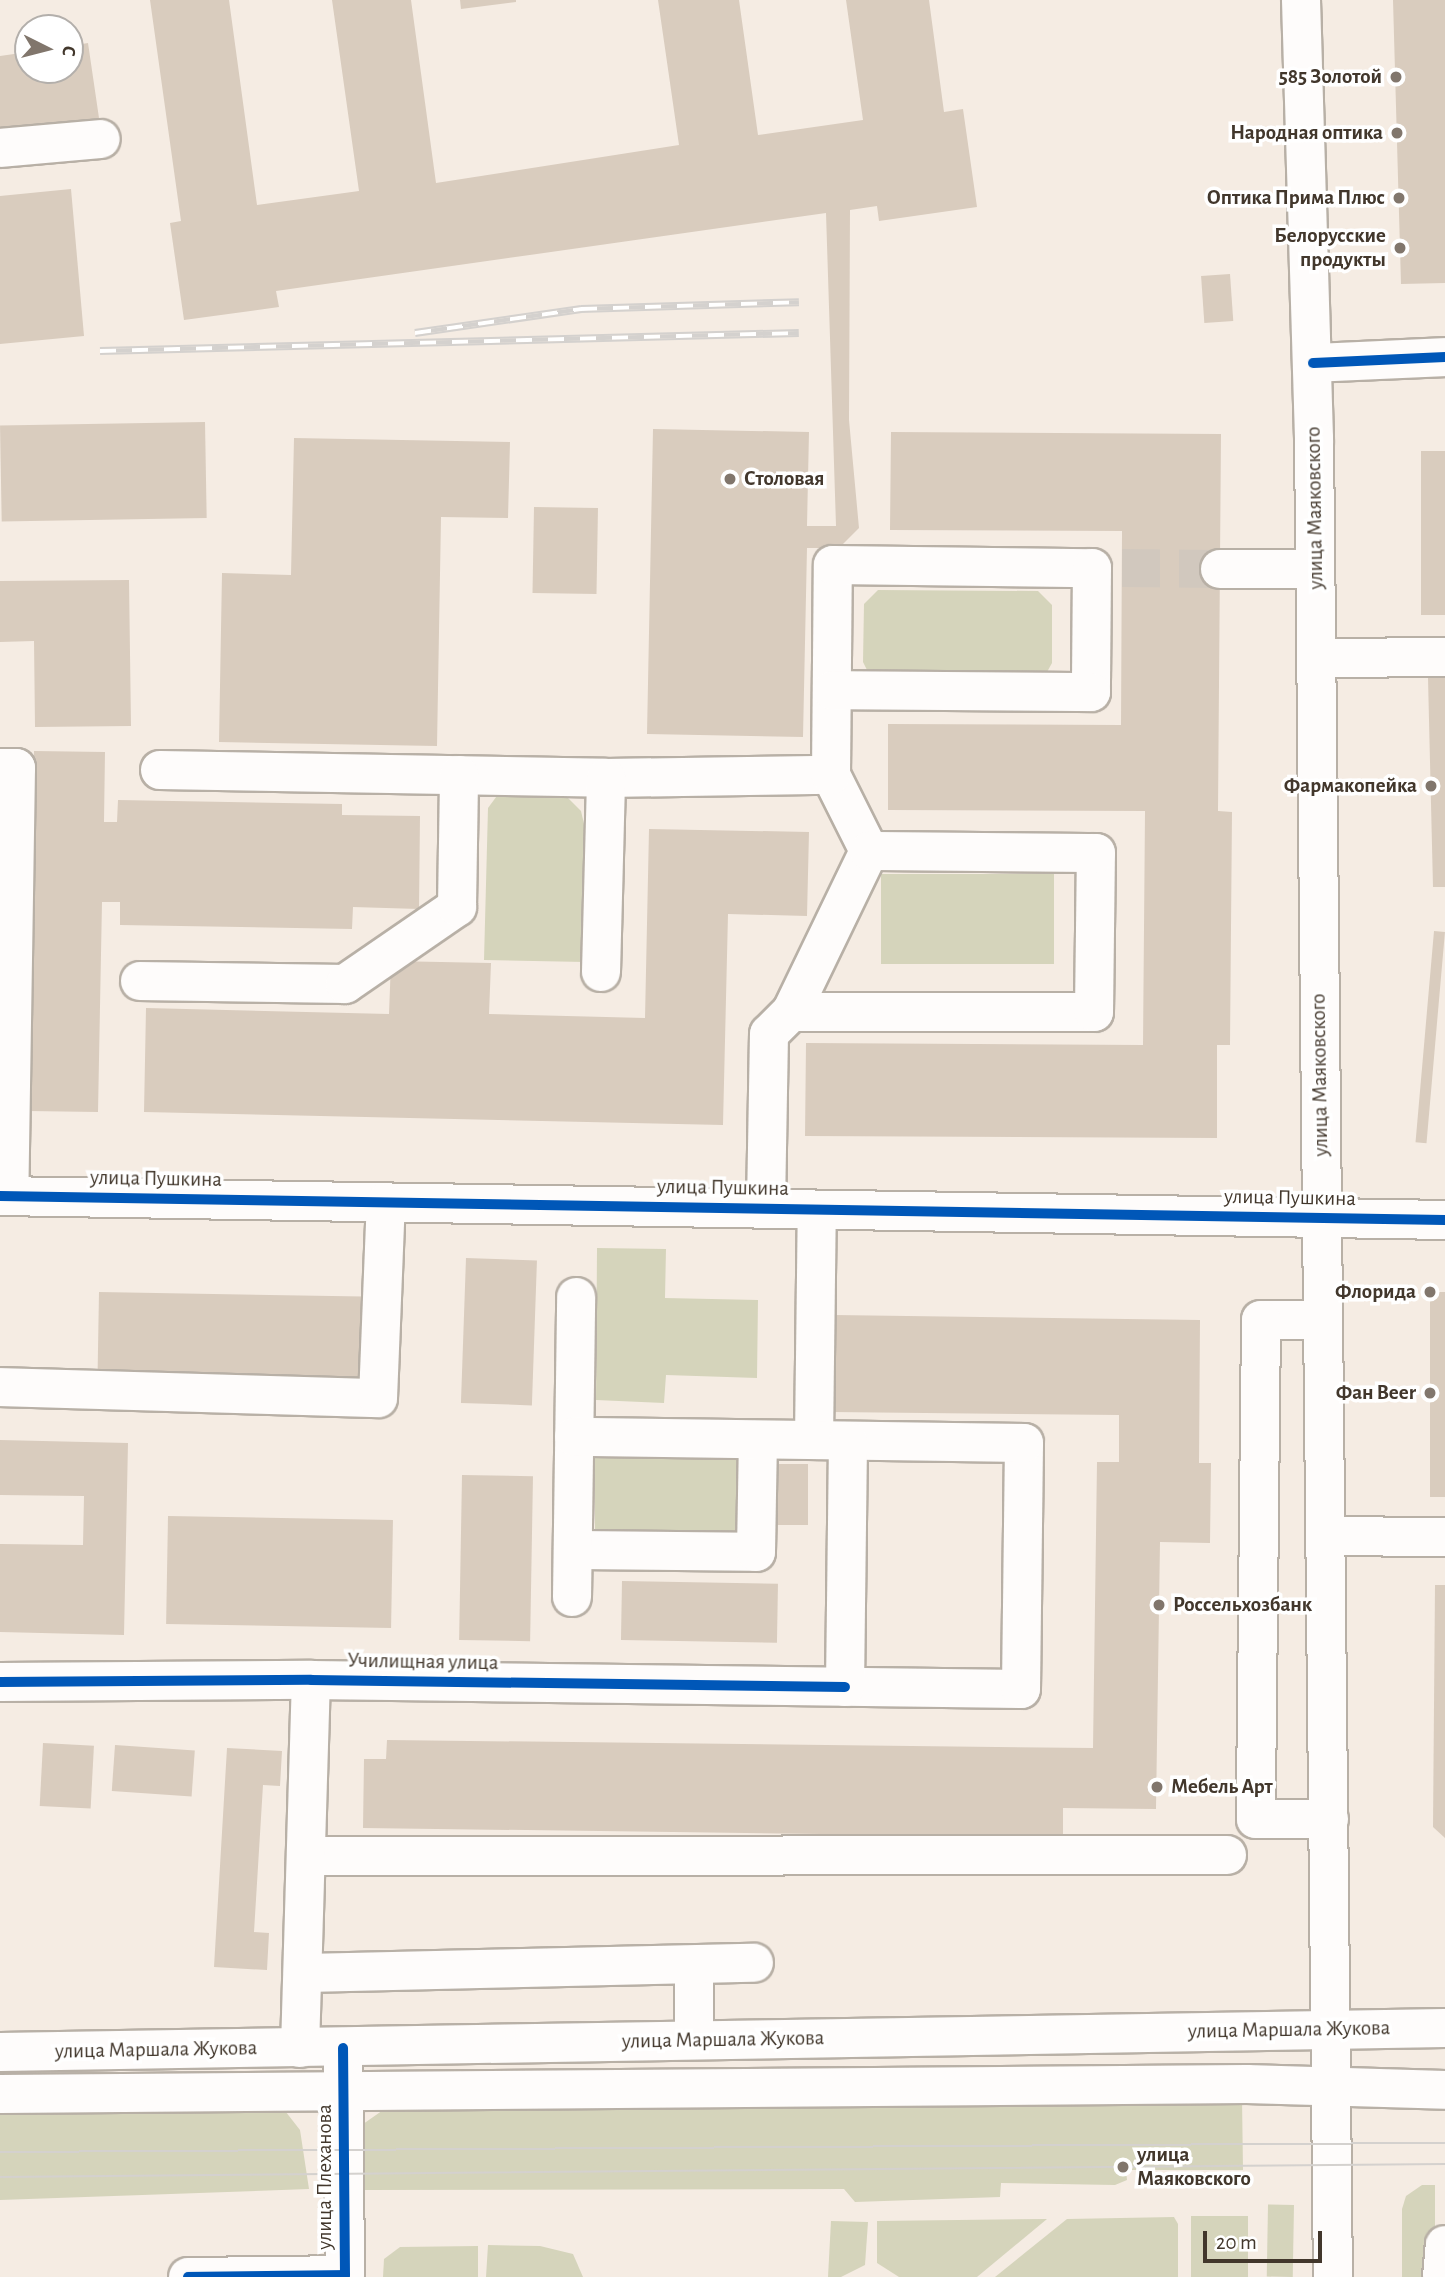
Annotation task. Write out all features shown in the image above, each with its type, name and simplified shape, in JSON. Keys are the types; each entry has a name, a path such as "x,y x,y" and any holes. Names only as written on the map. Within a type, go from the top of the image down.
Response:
{"main road":[{"name":"улица Маяковского","path":"1301,0 1313,363 1333,2277"},
{"path":"0,148 100,139"},
{"path":"1313,363 1445,357"},
{"path":"832,690 1091,692 1107,568 834,565 832,690 831,775 869,851"},
{"path":"1220,569 1315,569"},
{"path":"1316,658 1445,657"},
{"path":"0,768 16,768 4,1196"},
{"path":"160,770 606,778 831,775"},
{"path":"140,981 345,984 457,907 459,775"},
{"path":"601,972 606,778"},
{"path":"766,1208 769,1034 791,1012 869,851"},
{"path":"791,1012 1094,1012 1096,853 869,851"},
{"name":"улица Пушкина","path":"4,1196 1445,1220"},
{"path":"0,1387 378,1398 386,1202"},
{"path":"817,1210 845,1687"},
{"path":"572,1597 576,1297"},
{"path":"1322,1320 1261,1320 1256,1819 1329,1819"},
{"path":"574,1437 831,1441"},
{"path":"573,1550 756,1552 758,1440"},
{"name":"Училищная улица","path":"0,1682 311,1680 1021,1689 1024,1443 831,1441"},
{"path":"1325,1536 1445,1537"},
{"path":"300,2048 311,1680"},
{"path":"306,1856 1227,1855"},
{"path":"303,1973 754,1963"},
{"path":"694,1965 694,2040"},
{"name":"улица Маршала Жукова","path":"0,2052 343,2048 1332,2026 1445,2028"},
{"name":"улица Плеханова","path":"188,2277 345,2275 343,2048"},
{"name":"улица Маршала Жукова","path":"0,2094 1332,2086 1445,2090"},
{"path":"1442,2277 1445,2245"}],"green space":[{"path":"878,590 1038,591 1052,605 1052,663 1047,672 868,672 863,662 864,604"},
{"path":"502,789 560,790 581,811 587,837 585,962 484,960 488,808"},
{"path":"881,874 1054,874 1054,964 881,964"},
{"path":"597,1248 666,1249 665,1298 758,1300 757,1378 666,1375 664,1403 596,1400"},
{"path":"595,1450 743,1450 743,1531 595,1531"},
{"path":"1242,2098 1243,2170 1126,2170 1127,2180 1115,2185 1001,2183 1000,2197 855,2202 844,2189 361,2190 356,2129 386,2108"},
{"path":"282,2107 300,2130 309,2189 0,2200 0,2110"},
{"path":"1422,2185 1435,2185 1435,2277 1402,2277 1402,2209 1406,2196"},
{"path":"1268,2205 1294,2205 1293,2277 1267,2277"},
{"path":"1191,2216 1248,2216 1248,2277 1191,2277"},
{"path":"1174,2217 1178,2224 1178,2277 995,2277 1067,2219"},
{"path":"1047,2219 977,2277 899,2277 877,2263 877,2221"},
{"path":"831,2221 868,2222 865,2265 841,2277 828,2277"},
{"path":"488,2245 540,2246 573,2254 583,2277 486,2277"},
{"path":"478,2246 478,2277 383,2277 384,2259 400,2247"}],"building":[{"path":"150,0 229,0 257,205 359,191 332,0 411,0 436,183 679,145 658,0 739,0 758,135 863,120 846,0 929,0 944,112 963,109 977,207 879,221 877,206 850,210 849,420 859,528 839,548 807,548 803,737 647,734 653,429 809,432 807,526 836,526 826,213 276,291 279,307 184,320 170,223 181,221"},
{"path":"460,0 516,0 516,2 461,9"},
{"path":"1393,0 1445,0 1445,283 1401,284"},
{"path":"88,43 99,118 0,132 0,56 14,54 14,84 84,84 84,44"},
{"path":"71,189 84,336 0,344 0,196"},
{"path":"1230,274 1233,321 1204,323 1201,276"},
{"path":"205,422 207,518 2,522 0,426"},
{"path":"891,432 1221,434 1218,811 1232,812 1230,1045 1217,1045 1217,1138 805,1136 806,1043 1143,1045 1145,811 888,810 888,724 1121,725 1122,531 890,530"},
{"path":"294,438 510,442 508,518 441,517 437,746 219,742 222,573 291,575"},
{"path":"1421,451 1445,451 1445,615 1421,615"},
{"path":"534,507 598,508 596,594 532,593"},
{"path":"129,580 131,726 35,727 34,641 0,642 0,581"},
{"path":"1428,678 1445,678 1445,887 1433,887"},
{"path":"34,751 105,752 104,822 117,822 118,800 342,804 342,815 420,816 419,909 353,907 352,929 120,925 120,902 102,902 98,1112 28,1111"},
{"path":"649,829 809,832 807,916 728,914 723,1125 144,1112 146,1008 389,1014 391,961 491,963 489,1014 645,1018"},
{"path":"1434,931 1445,932 1426,1143 1416,1142"},
{"path":"466,1258 537,1260 532,1405 461,1403"},
{"path":"99,1292 363,1297 362,1380 98,1375"},
{"path":"1430,1292 1445,1292 1445,1497 1430,1497"},
{"path":"834,1315 1200,1320 1199,1463 1211,1463 1210,1543 1160,1542 1156,1809 1063,1808 1063,1837 363,1828 364,1759 386,1759 387,1740 1093,1748 1097,1462 1119,1462 1119,1415 832,1412"},
{"path":"0,1440 128,1443 124,1635 0,1632 0,1544 83,1545 84,1496 0,1495"},
{"path":"774,1464 808,1464 808,1525 774,1525"},
{"path":"462,1475 533,1476 530,1641 459,1640"},
{"path":"168,1516 393,1520 391,1628 166,1624"},
{"path":"622,1581 778,1584 777,1643 621,1640"},
{"path":"1435,1585 1445,1585 1445,1838 1433,1827"},
{"path":"43,1743 94,1746 91,1809 40,1806"},
{"path":"115,1745 195,1751 192,1796 112,1791"},
{"path":"227,1748 282,1751 280,1786 263,1785 254,1932 269,1933 267,1970 214,1967"}],"tunnel":[{"path":"1122,568 1220,569"}],"tram line":[{"path":"0,2152 1445,2143"},
{"path":"0,2177 1445,2164"}],"railway":[{"path":"415,333 581,309 799,302"},
{"path":"100,351 799,333"}],"cycle path":[{"path":"1313,363 1445,357"},
{"path":"0,1196 1445,1220"},
{"path":"0,1682 311,1680 845,1687"},
{"path":"188,2277 345,2275 343,2048"}],"place":[{"name":"585 Золотой","path":"1396,77"},
{"name":"Народная оптика","path":"1397,133"},
{"name":"Оптика Прима Плюс","path":"1399,198"},
{"name":"Белорусские продукты","path":"1400,248"},
{"name":"Столовая","path":"730,479"},
{"name":"Фармакопейка","path":"1431,786"},
{"name":"Флорида","path":"1430,1292"},
{"name":"Фан Beer","path":"1430,1393"},
{"name":"Россельхозбанк","path":"1159,1605"},
{"name":"Мебель Арт","path":"1157,1787"},
{"name":"улица Маяковского","path":"1123,2167"}]}
